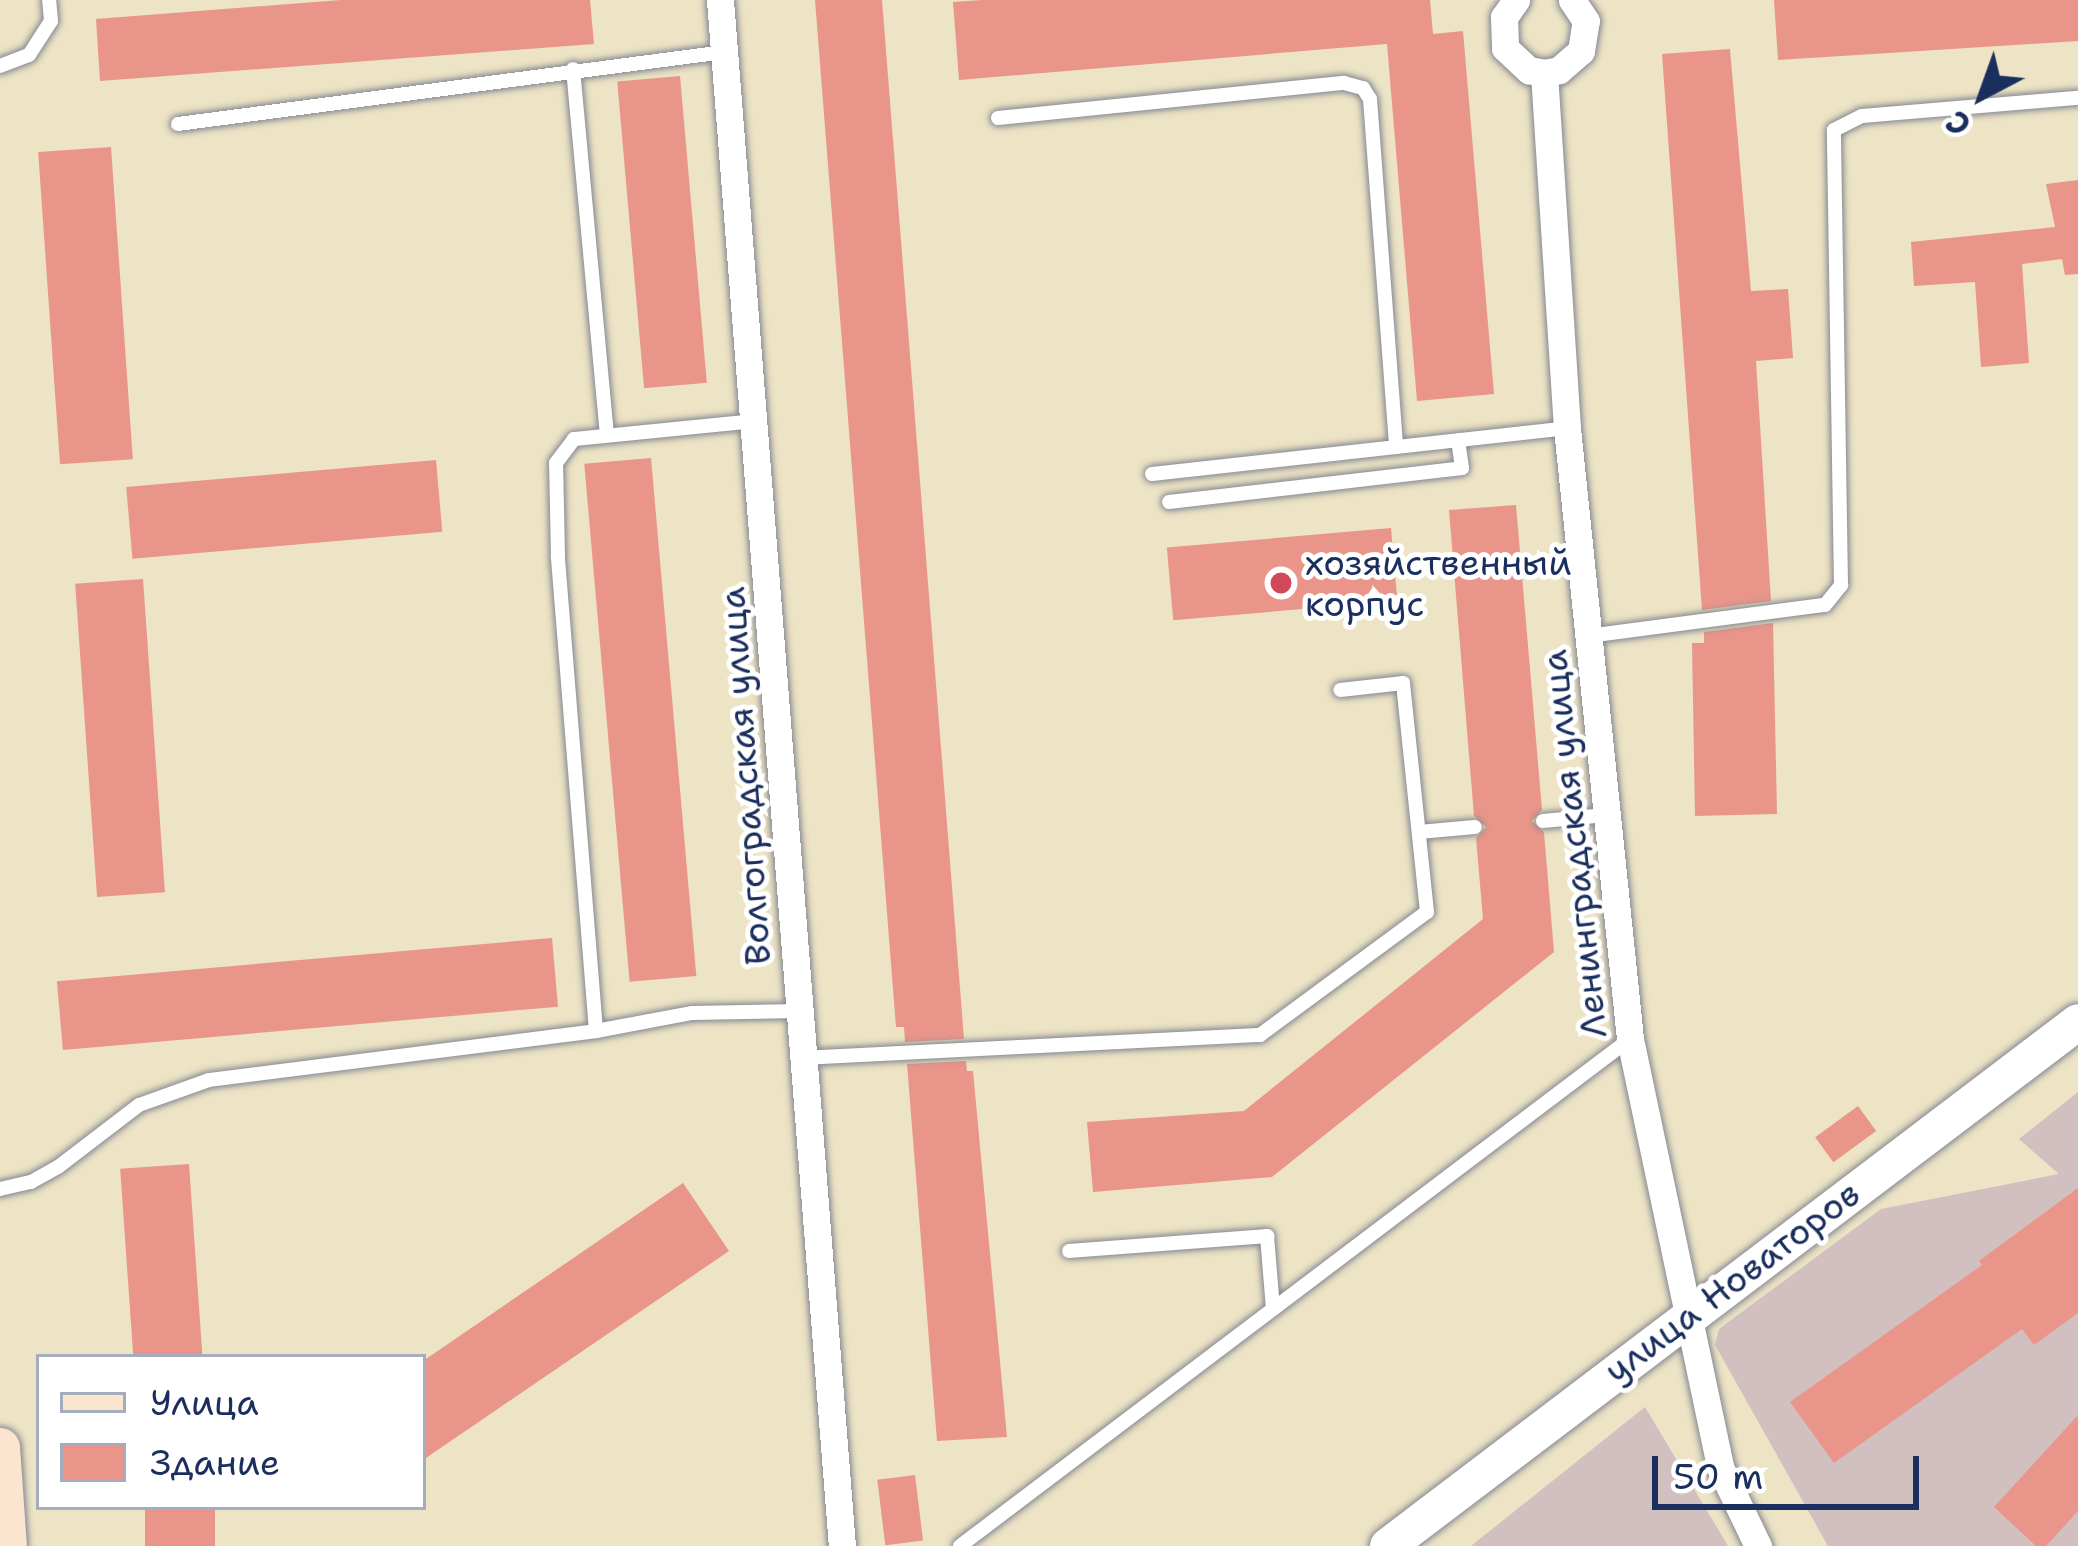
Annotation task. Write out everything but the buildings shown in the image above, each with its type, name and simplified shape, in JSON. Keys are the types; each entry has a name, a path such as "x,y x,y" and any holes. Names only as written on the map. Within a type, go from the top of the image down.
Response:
{"main road":[{"path":"0,1447 7,1546"}],"street":[{"name":"Волгоградская улица","path":"720,0 842,1546"},
{"path":"1516,0 1504,17 1505,49 1528,70 1544,73 1559,70 1581,51 1586,22 1572,0"},
{"name":"Ленинградская улица","path":"1544,73 1567,428 1630,1039 1720,1467 1757,1546"},
{"name":"улица Новаторов","path":"1388,1546 1686,1315 2078,1022"}],"lane":[{"path":"0,67 29,55 51,21 49,0"},
{"path":"178,124 573,68 724,52"},
{"path":"573,68 607,434"},
{"path":"998,118 1344,83 1363,88 1370,99 1396,447"},
{"path":"1588,636 1825,605 1841,585 1834,130 1862,116 2078,98"},
{"path":"596,1031 553,485 565,447 574,439 753,421"},
{"path":"1152,474 1567,428"},
{"path":"1169,502 1462,468 1458,440"},
{"path":"803,1058 1260,1035 1427,911 1403,683 1340,690"},
{"path":"1543,821 1606,814"},
{"path":"1419,832 1475,827"},
{"path":"0,1189 31,1182 58,1168 139,1105 209,1079 596,1031 692,1013 800,1011"},
{"path":"960,1546 1630,1039"},
{"path":"1069,1251 1267,1236 1273,1309"}],"shaded area":[{"path":"2078,1092 2078,1546 1828,1546 1715,1345 1719,1329 1881,1209 2059,1174 2019,1139"},
{"path":"1645,1407 1728,1546 1471,1546"}],"place":[{"name":"хозяйственный корпус","path":"1281,583"}]}
